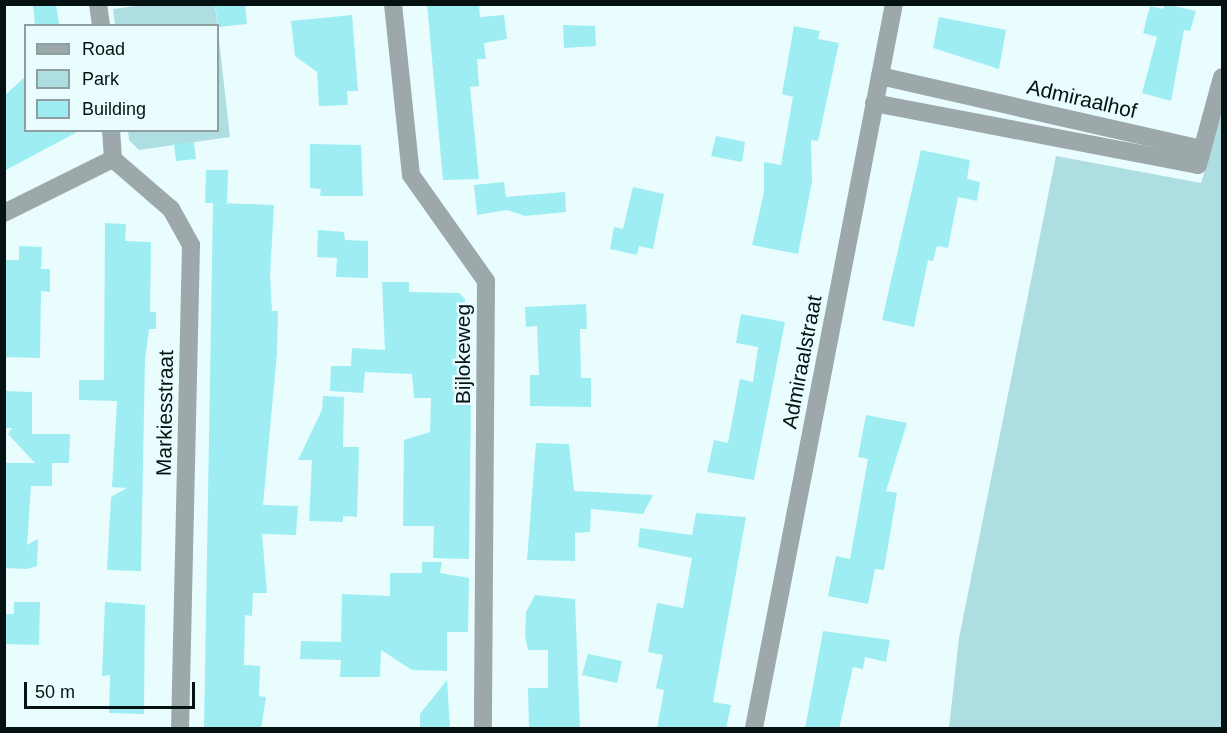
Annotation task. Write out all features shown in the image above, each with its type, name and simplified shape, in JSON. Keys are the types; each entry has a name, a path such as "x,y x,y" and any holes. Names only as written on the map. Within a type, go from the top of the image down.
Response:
{"street":[{"path":"98,4 101,24"},
{"name":"Bijlokeweg","path":"393,4 411,175 486,281 483,729"},
{"name":"Admiraalstraat","path":"754,729 894,4"},
{"name":"Admiraalhof","path":"880,76 1200,157"},
{"path":"1200,157 1222,77"},
{"name":"Admiraalhof","path":"874,103 1200,157"},
{"path":"4,213 114,159 111,132"},
{"name":"Markiesstraat","path":"114,159 171,209 191,245 180,729"}],"green space":[{"path":"150,4 215,5 217,24 115,24 113,9"},
{"path":"219,40 230,137 139,150 129,140 128,132 219,132"},
{"path":"1222,112 1222,728 949,728 959,638 1056,156 1201,183"}],"building":[{"path":"33,4 56,4 59,24 35,24"},
{"path":"215,4 245,4 247,24 219,27"},
{"path":"427,4 479,4 480,17 504,15 507,39 484,43 486,59 477,59 479,86 470,87 479,179 443,180"},
{"path":"1165,4 1196,11 1190,31 1184,30 1171,101 1142,93 1157,37 1143,33 1150,6 1163,9"},
{"path":"352,15 358,91 347,91 348,105 319,106 317,72 295,56 291,21"},
{"path":"939,17 1006,30 999,69 933,48"},
{"path":"563,25 595,26 596,46 564,48"},
{"path":"794,26 820,31 818,39 839,43 818,141 811,140 812,182 798,254 752,245 764,192 764,162 781,165 793,97 782,94"},
{"path":"24,78 24,132 77,132 4,171 4,96"},
{"path":"716,136 745,142 742,162 711,156"},
{"path":"194,142 196,159 176,161 174,144"},
{"path":"310,144 361,145 363,196 320,196 321,189 310,188"},
{"path":"921,150 970,160 967,179 980,182 977,201 958,197 948,248 937,246 933,261 928,260 914,327 882,320"},
{"path":"206,170 228,170 227,203 217,203 274,205 270,276 272,311 278,311 277,353 263,505 298,506 296,535 262,534 267,593 253,593 252,616 245,615 244,665 260,666 259,696 266,697 261,729 204,729 213,203 205,203"},
{"path":"504,182 506,197 565,192 566,212 525,216 507,210 477,215 474,185"},
{"path":"633,187 664,194 653,249 639,246 637,255 610,249 614,227 623,229"},
{"path":"105,223 126,224 125,241 151,242 150,312 156,312 156,329 149,329 145,359 141,571 107,570 111,497 127,488 112,487 117,401 79,400 79,380 104,380"},
{"path":"318,230 344,232 345,240 368,241 368,278 336,277 337,258 317,257"},
{"path":"19,246 42,247 41,269 50,269 50,292 41,291 40,358 4,357 4,260 19,260"},
{"path":"382,282 409,282 409,292 459,293 465,299 471,398 469,559 433,558 434,526 403,526 404,440 430,432 431,398 414,398 412,374 365,372 363,393 330,391 331,366 351,366 352,348 385,350"},
{"path":"586,304 587,329 580,329 581,378 591,378 591,407 530,406 530,375 539,375 537,326 526,327 525,307"},
{"path":"741,314 785,322 754,480 707,472 714,440 728,443 740,379 753,382 758,347 736,343"},
{"path":"4,391 32,392 32,434 70,434 69,463 52,463 52,486 31,486 27,545 38,539 37,566 27,569 4,568 4,463 35,463 8,434 12,428 4,428"},
{"path":"323,396 344,397 343,447 359,447 357,517 343,516 343,522 309,521 312,460 298,460 322,410"},
{"path":"866,415 907,423 886,491 897,493 884,570 875,569 868,604 828,596 836,556 850,559 868,459 858,457"},
{"path":"536,443 569,444 574,491 653,495 643,514 591,509 590,532 575,533 575,561 527,560"},
{"path":"696,513 746,517 713,702 731,705 726,729 657,729 664,690 656,688 663,655 648,652 657,603 683,608 692,558 638,547 640,528 692,535"},
{"path":"422,562 442,562 440,573 469,578 468,632 447,632 447,671 412,670 381,650 380,677 340,677 341,660 300,659 301,641 341,642 342,594 390,596 390,573 422,573"},
{"path":"535,595 575,599 580,729 529,729 528,688 548,688 548,650 528,650 525,636 526,612"},
{"path":"14,602 40,602 39,645 4,644 4,614 14,614"},
{"path":"105,602 145,605 144,714 109,713 110,675 102,676"},
{"path":"823,631 890,640 886,662 865,657 863,669 853,667 839,729 805,729"},
{"path":"588,654 622,661 617,683 582,675"},
{"path":"447,680 450,729 420,729 420,714"}]}
